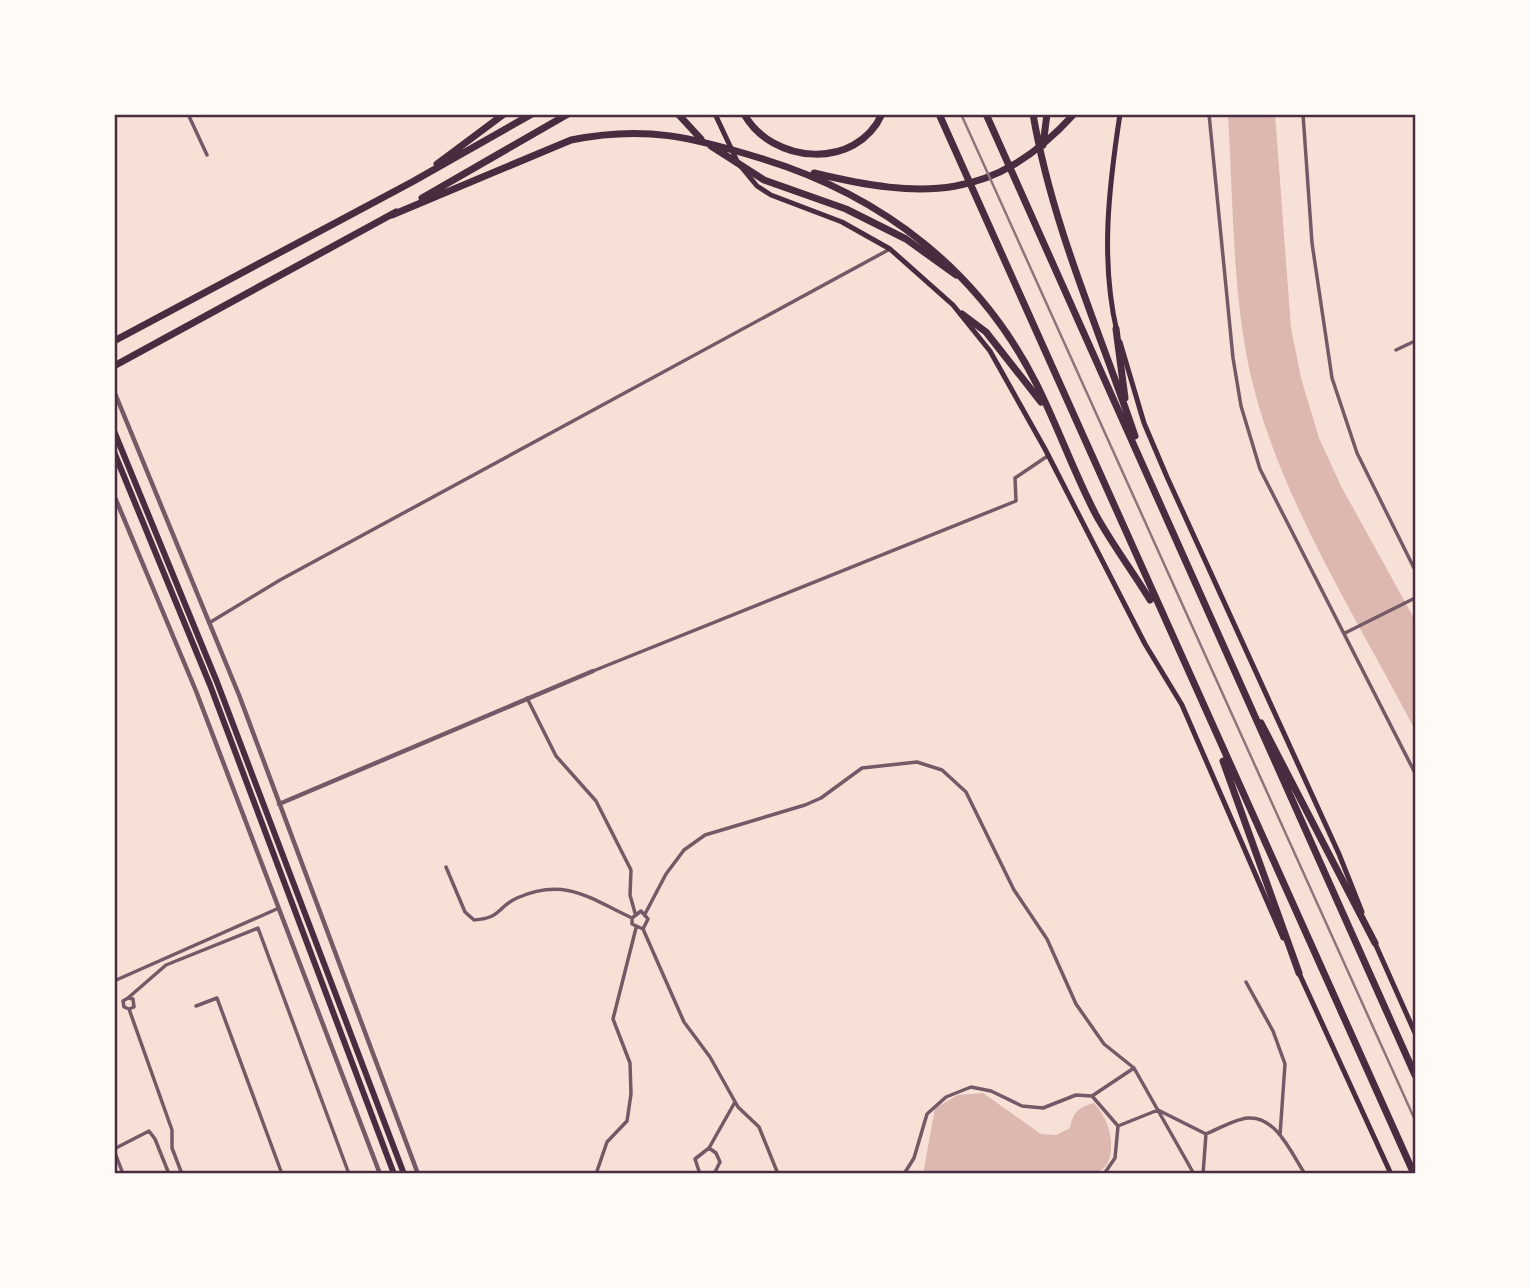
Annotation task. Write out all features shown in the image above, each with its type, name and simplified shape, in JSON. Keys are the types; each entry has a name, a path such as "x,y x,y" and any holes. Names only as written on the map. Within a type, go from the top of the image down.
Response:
{"highway":[{"path":"412,182 503,114"},
{"path":"114,341 412,182 532,114"},
{"path":"114,366 392,215 568,114"},
{"path":"678,114 694,134 764,180 846,209 906,239 969,284"},
{"path":"744,114 755,131 770,143 795,153 819,155 852,144 867,133 882,114"},
{"path":"939,114 1165,624 1414,1174"},
{"path":"986,114 1415,1075"},
{"path":"1033,114 1056,216 1147,473"},
{"path":"1042,163 1047,114"},
{"path":"392,215 571,140 602,134 656,132 703,141 793,168 890,189 934,190 985,178 1036,150 1074,114"},
{"path":"793,168 846,190 899,222 969,284 1017,348 1097,516 1165,624"},
{"path":"962,314 986,332 1051,416"},
{"path":"1116,329 1127,413"},
{"path":"114,431 217,682 404,1174"},
{"path":"114,453 214,696 394,1174"},
{"path":"1220,643 1375,943"},
{"path":"1206,711 1299,973"}],"main road":[{"path":"715,114 738,163 757,186 842,222 890,249 929,281 962,314 1007,377 1145,644 1182,705 1299,973 1391,1174"},
{"path":"1120,114 1107,227 1109,278 1116,329 1143,423 1339,854 1415,1034"}],"street":[{"path":"188,114 207,155"},
{"path":"1209,114 1241,406 1260,469 1415,773"},
{"path":"1303,114 1312,243 1332,378 1357,453 1415,570"},
{"path":"209,622 280,580 890,249"},
{"path":"1396,350 1415,341"},
{"path":"114,391 209,622 418,1174"},
{"path":"279,804 527,697 1016,501 1015,478 1049,455"},
{"path":"114,495 196,691 380,1174"},
{"path":"1344,634 1415,598"},
{"path":"527,697 556,755 596,801 631,870 630,895 635,913 632,918"},
{"path":"645,914 666,874 684,850 705,835 805,805 821,798 862,768 917,762 942,770 966,792 1014,890 1047,939 1076,1004 1104,1044 1134,1068 1194,1174"},
{"path":"446,867 465,912 474,920 492,918 515,899 569,887 632,918 636,928 613,1019 630,1063 631,1094 627,1121 607,1142 596,1174"},
{"path":"114,981 279,908"},
{"path":"635,913 645,914"},
{"path":"643,929 648,919 645,914"},
{"path":"182,1174 172,1149 172,1130 129,1009 124,1007 123,1001 166,965 258,928 349,1174"},
{"path":"636,928 643,929"},
{"path":"643,929 684,1022 710,1058 735,1102 759,1127 778,1174"},
{"path":"1246,982 1273,1031 1285,1064 1280,1135"},
{"path":"196,1006 217,998 282,1174"},
{"path":"904,1174 914,1158 927,1114 946,1097 971,1087 991,1091 1022,1106 1043,1108 1076,1095 1092,1096 1134,1068"},
{"path":"1092,1096 1118,1126 1115,1158 1104,1174"},
{"path":"700,1174 695,1159 709,1148 735,1102"},
{"path":"1118,1126 1158,1110 1206,1134 1248,1118 1265,1122 1280,1135 1305,1174"},
{"path":"115,1174 123,1172 114,1149 149,1131 169,1174"},
{"path":"1203,1174 1206,1134"},
{"path":"709,1148 716,1153 720,1162 714,1174"}],"shaded area":[{"path":"1228,114 1275,114 1291,328 1301,378 1319,438 1341,486 1415,620 1415,730 1296,504 1260,410 1248,363 1239,301"},
{"path":"983,1093 1041,1134 1056,1135 1070,1128 1078,1111 1094,1103 1109,1129 1111,1148 1108,1163 1100,1171 1088,1174 1028,1171 1016,1174 923,1174 935,1108 958,1095"}],"railway":[{"path":"961,114 1415,1120"}]}
